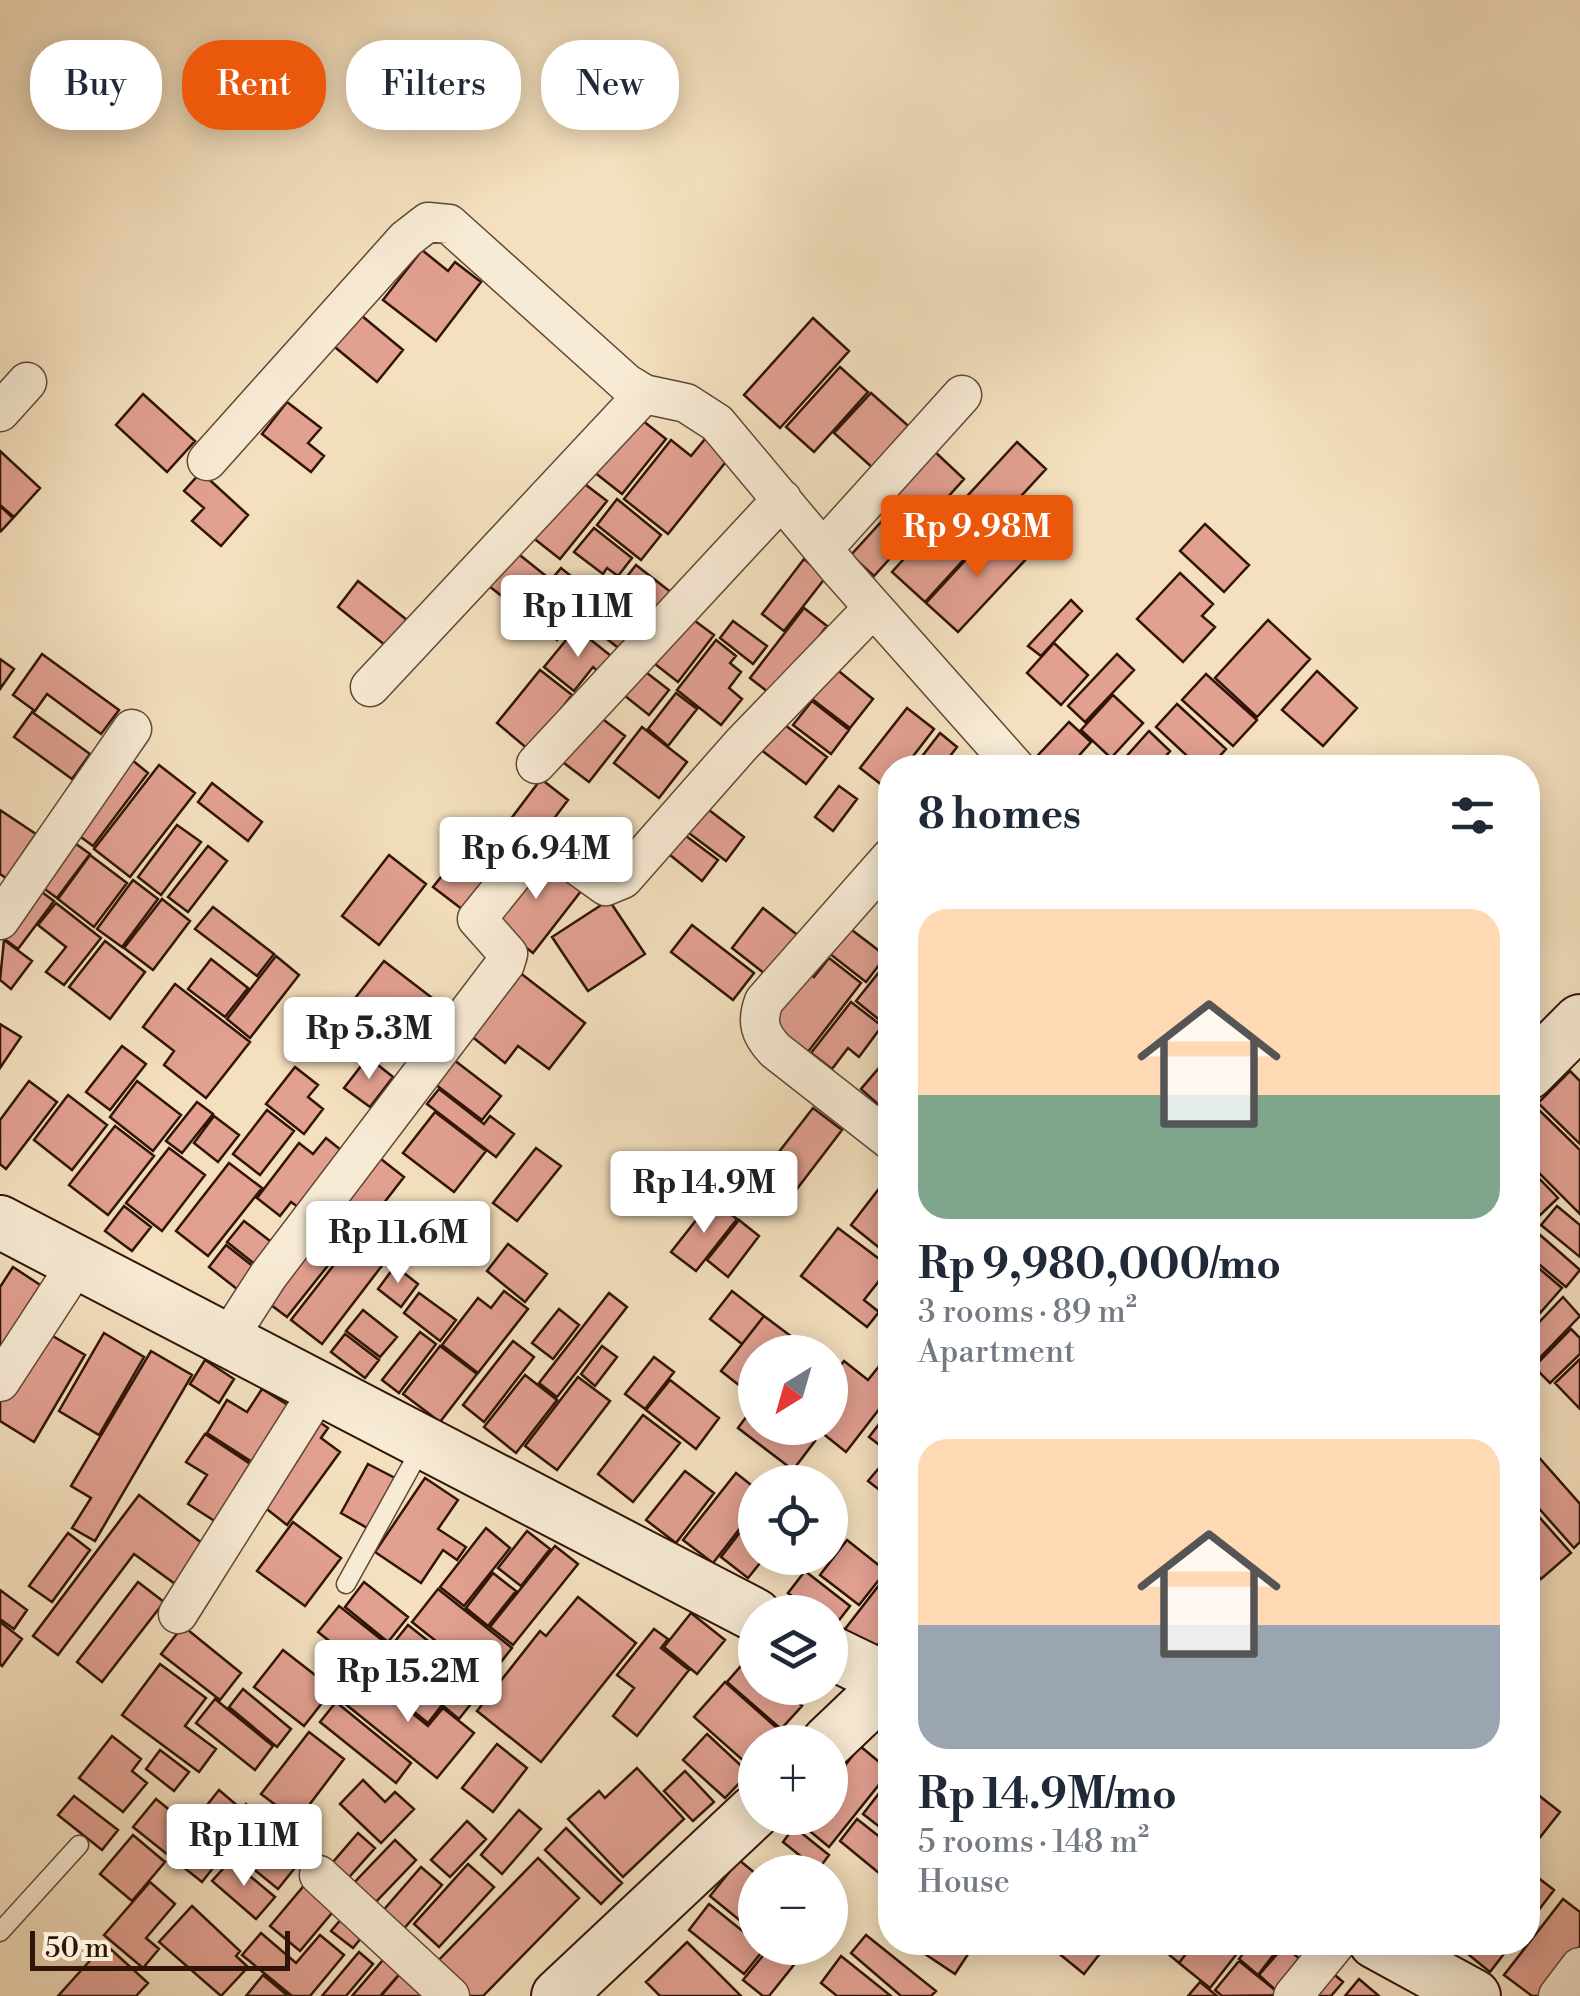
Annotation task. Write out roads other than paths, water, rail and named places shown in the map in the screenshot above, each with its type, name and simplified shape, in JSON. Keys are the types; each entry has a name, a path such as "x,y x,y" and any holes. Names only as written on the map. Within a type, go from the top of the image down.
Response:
{"street":[{"path":"207,461 406,238 438,220 461,231 602,364 644,394 703,411 735,441 989,755"},
{"path":"0,412 27,382"},
{"path":"370,686 644,394"},
{"path":"823,549 962,396"},
{"path":"536,764 782,498"},
{"path":"226,1341 268,1276 505,964 508,954 477,919 536,846 546,843 606,886 624,879 741,745 873,608"},
{"path":"0,920 132,729"},
{"path":"878,872 764,1001 758,1017 762,1037 878,1131"},
{"path":"1540,1060 1580,1021"},
{"path":"0,1222 738,1606"},
{"path":"0,1382 78,1264"},
{"path":"178,1614 319,1390"},
{"path":"848,1661 878,1676"},
{"path":"846,1725 878,1694"},
{"path":"558,1996 738,1827"},
{"path":"319,1874 450,1996"},
{"path":"1293,1996 1326,1955"},
{"path":"1400,1955 1474,1996"},
{"path":"1558,1996 1580,1967"}],"lane":[{"path":"346,1584 423,1445"},
{"path":"0,1932 79,1845"}]}
